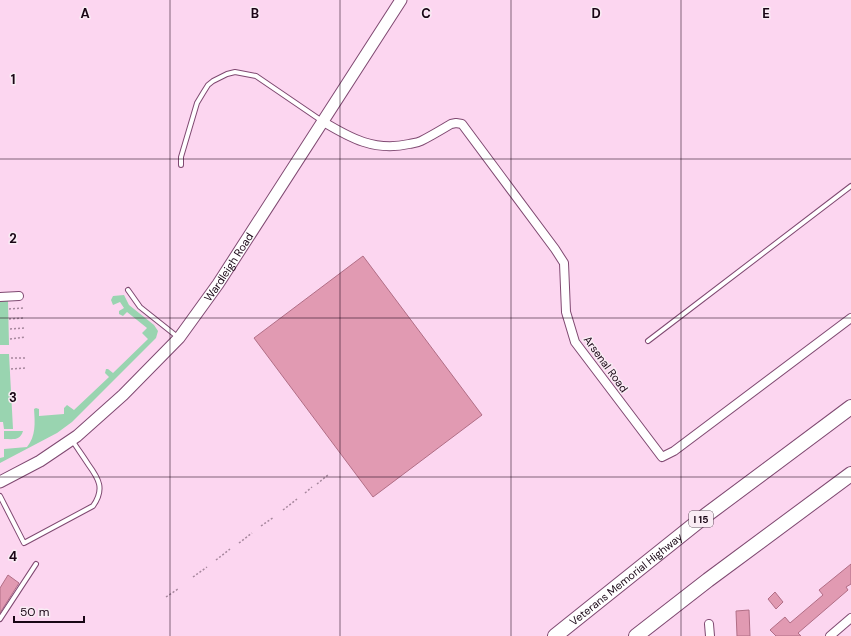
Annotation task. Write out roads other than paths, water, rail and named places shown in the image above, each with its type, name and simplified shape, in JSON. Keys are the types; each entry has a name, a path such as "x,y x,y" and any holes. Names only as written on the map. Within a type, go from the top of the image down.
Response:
{"highway":[{"name":"Veterans Memorial Highway","path":"554,636 705,516 851,407"},
{"path":"636,636 708,580 851,474"}],"main road":[{"name":"Wardleigh Road","path":"0,482 40,461 72,440 123,395 179,338 215,288 401,0"}],"street":[{"name":"Arsenal Road","path":"322,121 345,135 359,141 376,146 398,147 420,142 451,124 462,124 555,249 564,264 566,312 575,342 662,457 674,450 851,318"},
{"path":"0,297 18,296"},
{"path":"830,636 851,618"},
{"path":"709,624 710,636"}],"lane":[{"path":"181,165 181,157 197,103 208,85 227,74 235,72 256,76 322,121"},
{"path":"648,341 851,186"},
{"path":"128,290 140,307 179,338"},
{"path":"0,496 24,543 93,506 97,500 99,492 100,485 98,477 72,440"},
{"path":"0,620 36,564"}]}
